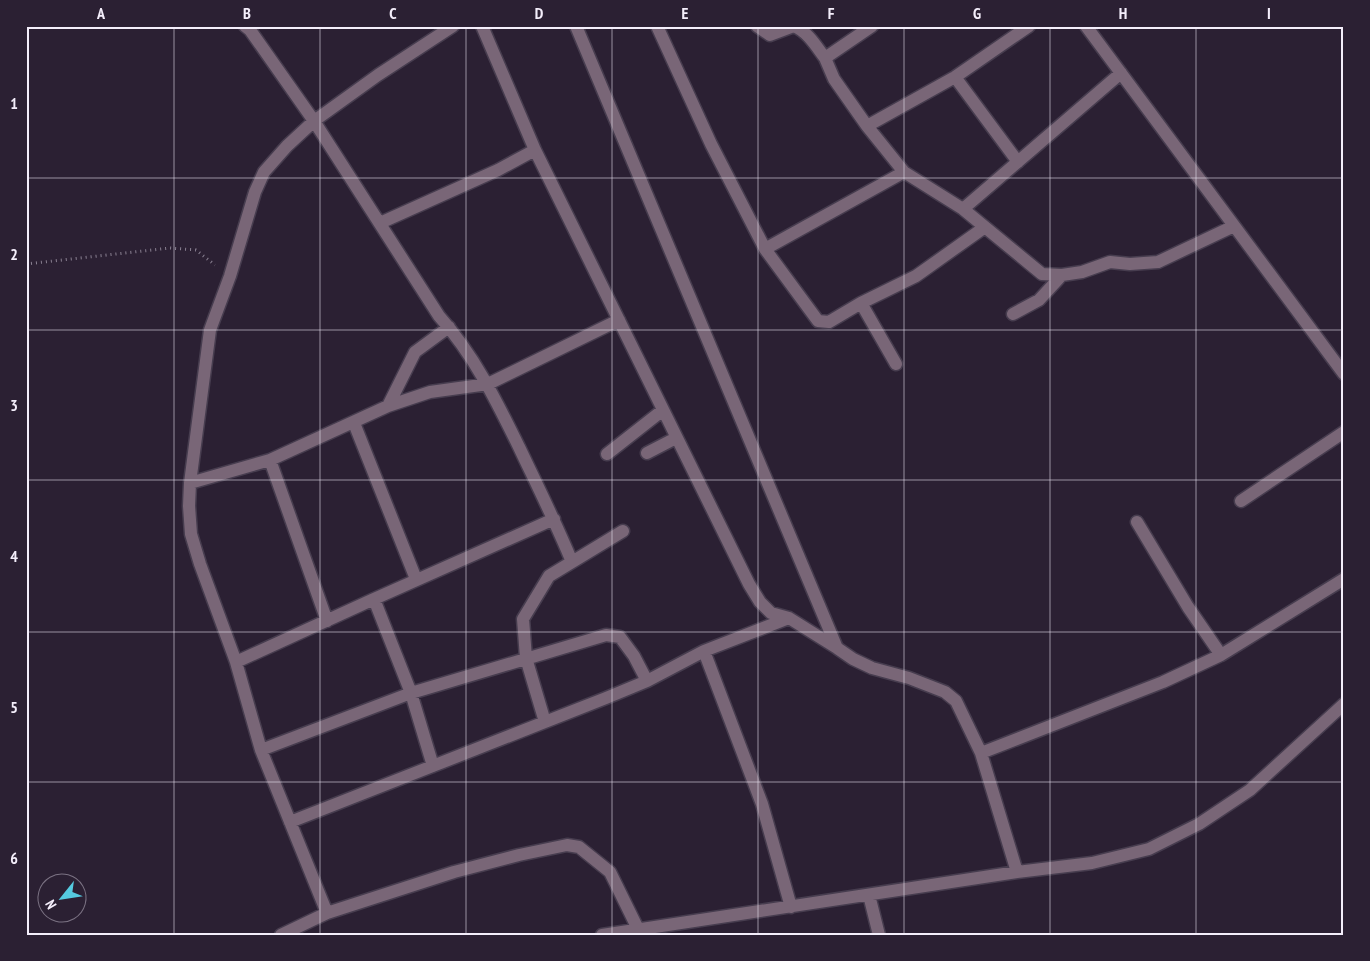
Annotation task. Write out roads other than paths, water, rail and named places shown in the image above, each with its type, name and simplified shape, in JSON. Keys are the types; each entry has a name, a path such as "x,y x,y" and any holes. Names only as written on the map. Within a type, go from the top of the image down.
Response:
{"street":[{"path":"245,26 250,30 314,121 439,316 449,327 488,384 554,519 572,562"},
{"path":"327,913 261,750 236,662 216,611 191,534 190,482 210,330 230,276 255,192 264,172 287,146 314,121 378,75 453,26"},
{"path":"482,26 535,150 676,438 749,584 760,602 770,613 789,618 853,659 872,668 909,678 945,692 956,701 981,753 1017,872"},
{"path":"576,26 837,648"},
{"path":"657,26 711,144 765,250 818,321 829,322 861,303 916,276 986,227"},
{"path":"757,26 770,35 794,26 800,29 825,58 834,79 867,126 904,172 964,209 1042,274 1062,276 1082,272 1110,262 1130,264 1158,262 1234,226"},
{"path":"825,58 872,26"},
{"path":"867,126 955,77 1029,26"},
{"path":"1086,26 1344,374"},
{"path":"964,209 1121,73"},
{"path":"955,77 1018,162"},
{"path":"380,223 498,170 535,150"},
{"path":"765,250 904,172"},
{"path":"1013,314 1039,300 1062,276"},
{"path":"861,303 896,364"},
{"path":"190,482 270,460 388,406 430,392 488,384 619,320"},
{"path":"388,406 415,352 449,327"},
{"path":"607,454 663,410"},
{"path":"354,423 416,579"},
{"path":"1241,501 1344,432"},
{"path":"647,452 676,438"},
{"path":"270,460 327,621"},
{"path":"236,662 416,579 554,519"},
{"path":"1137,522 1188,607 1221,655"},
{"path":"545,722 526,658 523,619 548,576 623,530"},
{"path":"981,753 1164,682 1221,655 1344,579"},
{"path":"374,599 411,693 433,766"},
{"path":"290,822 647,682 704,651 789,618"},
{"path":"261,750 411,693 606,634 620,637 634,656 647,682"},
{"path":"704,651 762,804 791,907"},
{"path":"602,935 638,928 791,907 1017,872 1092,863 1149,849 1199,824 1250,790 1344,704"},
{"path":"281,935 327,913 454,872 567,845 579,847 610,872 638,928"},
{"path":"869,895 879,935"}]}
